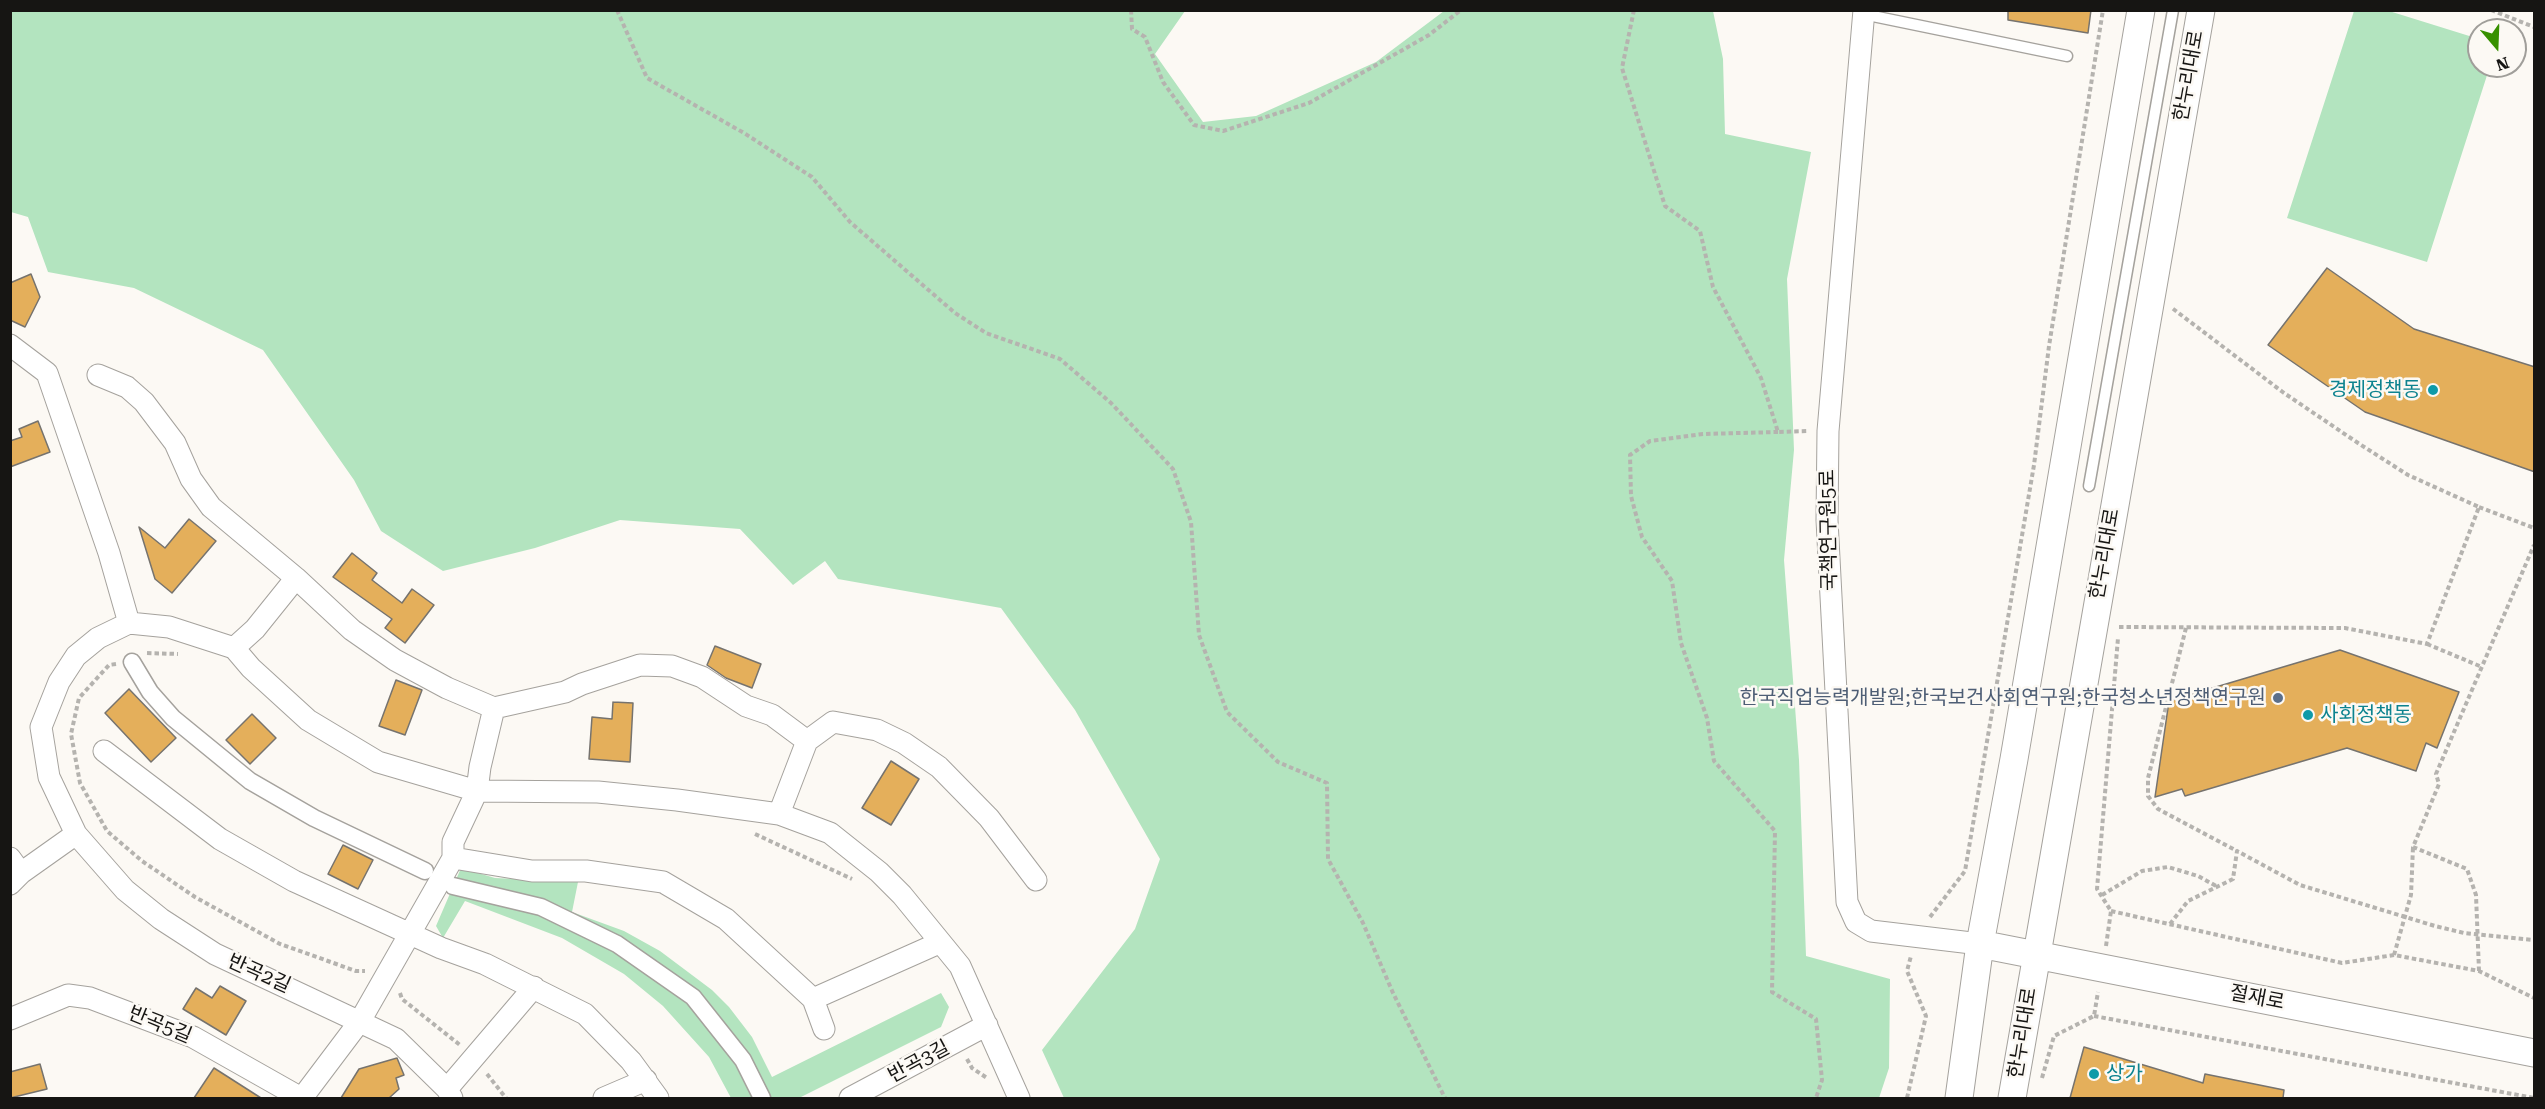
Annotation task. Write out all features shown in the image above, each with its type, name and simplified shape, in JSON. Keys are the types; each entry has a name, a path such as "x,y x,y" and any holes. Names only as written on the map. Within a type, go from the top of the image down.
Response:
{"street":[{"path":"1959,1098 1980,944 2014,759 2141,10"},
{"name":"한누리대로","path":"2012,1098 2200,10"},
{"name":"국책연구원5로","path":"1863,12 1828,431 1827,520 1847,902 1856,922 1871,931 1980,944"},
{"path":"10,345 47,373 91,496 129,623 169,627 234,648 251,668 308,720 378,762 477,792 598,792 677,800 779,814 830,834 879,872 902,895 960,966 1019,1098"},
{"path":"98,375 128,387 144,402 175,443 191,479 211,507 296,578 352,630 395,660 447,688 494,708 565,692 640,665 672,666 702,677 746,706 772,715 807,741"},
{"path":"234,648 255,629 296,578"},
{"name":"반곡2길","path":"129,623 98,638 76,656 59,682 41,727 49,777 76,834 125,890 145,908 186,936 242,968 396,1039 450,1094"},
{"path":"132,662 150,692 173,718 250,781 314,818 425,871"},
{"path":"301,1098 360,1021 453,858 453,842 477,792 494,708"},
{"path":"779,814 807,741 833,722 877,730 904,743 939,767 989,818 1036,880"},
{"path":"104,751 220,839 294,881 361,913 410,932 441,948 534,987 585,1014 646,1080 658,1098"},
{"path":"14,872 76,834"},
{"path":"453,858 532,871 586,871 663,882 726,919 813,999 824,1029"},
{"path":"453,886 541,907 617,944 693,997 743,1060 762,1098"},
{"path":"813,999 939,943"},
{"name":"절재로","path":"1980,944 2535,1053"},
{"path":"450,1094 474,1060 534,987"},
{"name":"반곡5길","path":"10,1019 68,995 90,998 193,1037 301,1098"},
{"name":"반곡3길","path":"850,1098 987,1025"},
{"path":"604,1098 646,1080"}],"lane":[{"path":"2089,486 2173,10"},
{"path":"1863,12 2067,56"}],"path":[{"path":"617,10 646,78 744,133 812,177 850,222 955,313 986,333 1060,359 1111,403 1173,469 1191,522 1199,635 1227,712 1278,762 1327,783 1328,859 1363,923 1393,993 1445,1098"},
{"path":"1131,10 1132,29 1145,37 1163,82 1194,125 1223,131 1309,103 1429,35 1461,10"},
{"path":"1634,10 1622,68 1661,195 1665,206 1700,231 1713,287 1761,378 1778,432"},
{"path":"1907,1098 1926,1016 1907,971 1917,936 1965,871 2034,465 2049,346 2103,10"},
{"path":"2491,10 2535,27"},
{"path":"2169,319 2174,296"},
{"path":"2172,308 2284,393 2408,475 2479,507 2535,528"},
{"path":"1816,1098 1822,1080 1816,1018 1772,992 1776,831 1714,761 1707,718 1681,643 1672,581 1642,537 1631,496 1630,455 1650,441 1703,434 1828,431"},
{"path":"2427,644 2479,507"},
{"path":"2394,955 2414,874 2413,847 2439,784 2436,774 2535,545"},
{"path":"2094,1016 2111,911 2097,889 2121,616"},
{"path":"2119,627 2345,628 2427,644 2482,668"},
{"path":"2186,628 2148,778 2148,796 2158,809 2300,885 2405,917 2477,934 2535,940"},
{"path":"187,654 142,653 132,662 109,665 79,698 71,734 80,783 107,831 142,861 195,897 280,944 356,971 372,972 396,984 402,999 464,1048 506,1098"},
{"path":"747,830 805,855 860,884"},
{"path":"2413,847 2467,869 2476,895 2479,972"},
{"path":"2170,924 2188,901 2234,879 2236,851"},
{"path":"2101,895 2142,871 2168,867 2198,876 2219,887"},
{"path":"2111,911 2342,963 2394,955 2479,972 2535,998"},
{"path":"2039,1088 2054,1036 2094,1016 2535,1098"},
{"path":"958,1041 972,1068 993,1082"}],"green space":[{"path":"10,11 1185,11 1155,54 1203,122 1256,116 1376,62 1444,11 1713,11 1723,59 1725,134 1811,152 1787,279 1794,450 1784,560 1799,760 1806,956 1890,979 1889,1068 1879,1098 1064,1098 1042,1050 1135,929 1160,859 1075,710 1001,608 838,579 825,561 793,585 740,529 620,520 535,548 443,571 381,531 354,480 263,350 134,288 48,272 28,217 11,212"},
{"path":"2354,11 2389,11 2467,35 2467,78 2486,78 2427,262 2287,218"},
{"path":"461,868 495,878 578,882 572,912 624,931 660,951 712,990 729,1007 752,1037 772,1077 941,993 949,1007 941,1027 799,1098 731,1098 709,1057 663,1006 624,974 562,938 465,901 443,938 436,926"}],"building":[{"path":"2008,10 2091,10 2088,33 2008,20"},
{"name":"경제정책동","path":"2327,268 2414,329 2535,367 2535,472 2365,412 2268,345"},
{"path":"31,274 40,297 25,327 10,320 10,283"},
{"path":"38,421 50,452 10,467 10,441 22,437 19,429"},
{"path":"189,519 216,541 172,593 155,579 139,527 165,548"},
{"path":"352,553 377,573 372,580 402,603 412,589 434,605 405,643 385,628 392,619 333,577"},
{"path":"715,646 761,664 752,688 726,678 707,665"},
{"name":"사회정책동","path":"2340,650 2459,692 2437,748 2426,743 2416,771 2347,748 2185,796 2182,789 2155,797 2169,701"},
{"path":"396,680 422,690 405,735 379,726"},
{"path":"129,689 176,738 151,762 105,713"},
{"path":"613,702 633,703 630,762 589,759 592,717 612,719"},
{"path":"252,714 276,738 250,764 226,740"},
{"path":"891,761 919,779 891,825 862,808"},
{"path":"343,845 373,860 358,889 328,874"},
{"path":"220,986 246,1001 226,1035 183,1009 196,988 212,998"},
{"path":"2084,1047 2203,1083 2205,1074 2284,1090 2283,1098 2070,1098"},
{"path":"397,1058 404,1075 396,1078 399,1089 389,1098 341,1098 359,1069"},
{"path":"40,1064 47,1089 10,1098 10,1072"},
{"path":"214,1068 261,1098 194,1098"}],"place":[{"name":"경제정책동","path":"2433,390"},
{"name":"한국직업능력개발원;한국보건사회연구원;한국청소년정책연구원","path":"2278,698"},
{"name":"사회정책동","path":"2308,715"},
{"name":"상가","path":"2094,1074"}]}
